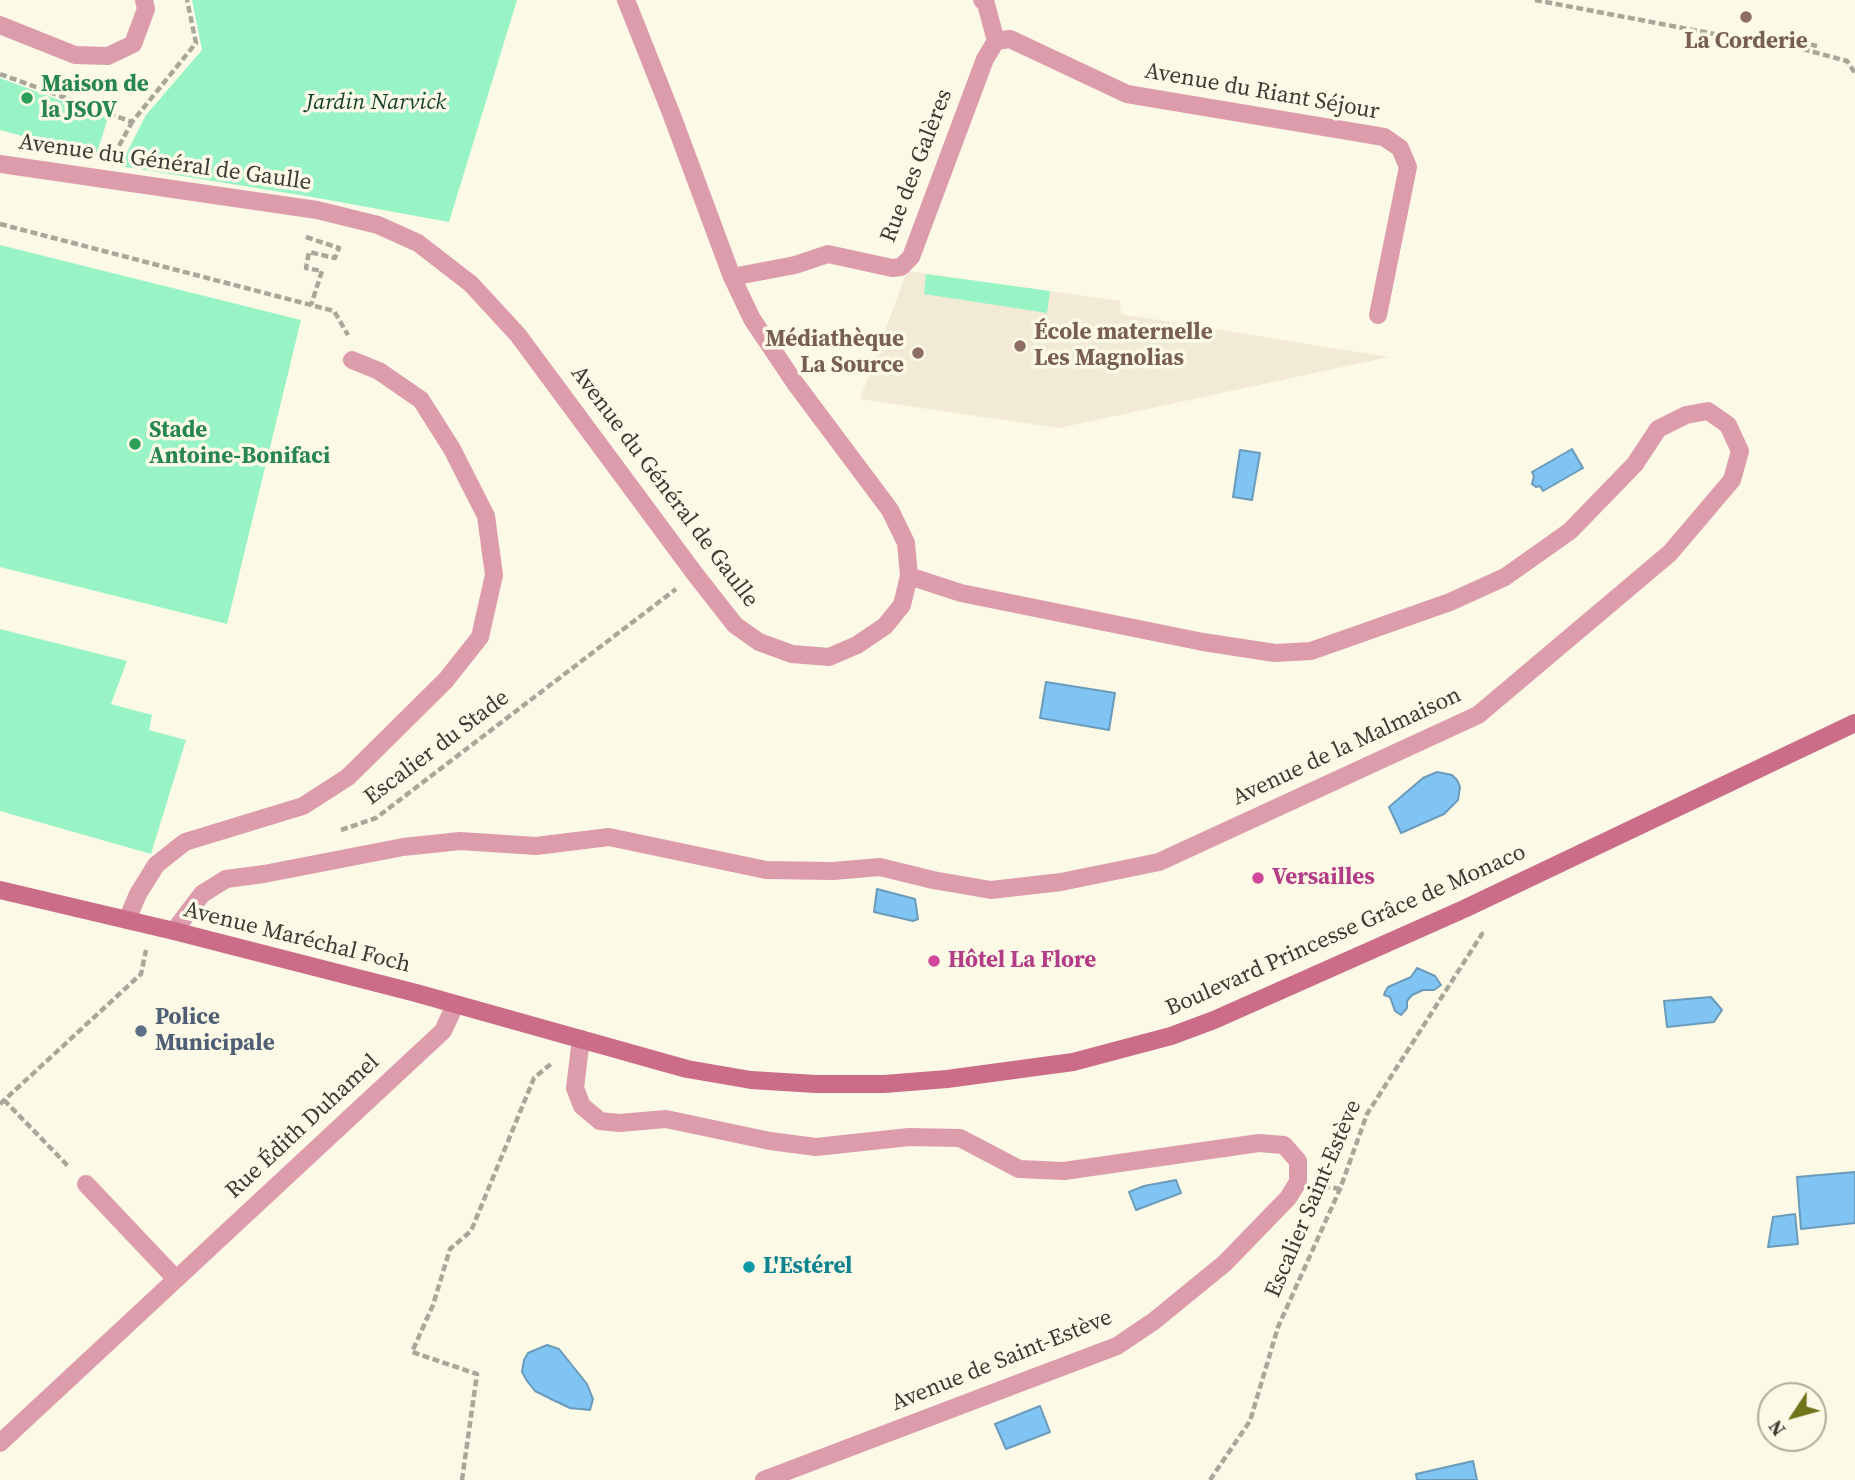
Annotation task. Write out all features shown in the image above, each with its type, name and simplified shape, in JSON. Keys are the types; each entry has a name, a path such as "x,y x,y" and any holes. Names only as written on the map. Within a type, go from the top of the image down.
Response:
{"main road":[{"name":"Boulevard Princesse Grâce de Monaco","path":"581,1039 687,1069 751,1080 816,1084 947,1080 1086,1059 1171,1036 1214,1020 1464,909 1855,723"},
{"name":"Avenue Maréchal Foch","path":"0,890 174,931 581,1039"}],"street":[{"path":"0,25 75,55 108,56 133,44 146,9 144,0"},
{"name":"Avenue du Général de Gaulle","path":"0,164 317,210 377,225 418,243 471,284 519,335 695,574 736,625 759,642 792,654 829,657 857,645 885,626 902,605 909,576 906,543 890,510 752,319 732,277 626,0"},
{"path":"982,0 986,4 996,41"},
{"name":"Avenue du Riant Séjour","path":"996,41 1010,39 1026,44 1127,94 1384,137 1400,148 1408,167 1378,314"},
{"name":"Rue des Galères","path":"732,277 794,265 828,254 892,268 901,267 911,257 985,59 996,41"},
{"path":"127,920 138,894 156,865 185,842 303,807 348,777 446,680 480,637 494,575 486,516 452,449 421,400 379,372 352,360"},
{"name":"Avenue de la Malmaison","path":"174,931 202,894 226,879 403,847 460,841 536,846 608,836 766,870 833,871 880,867 990,890 1062,882 1158,862 1478,715 1670,552 1732,480 1740,451 1728,425 1708,411 1686,415 1658,429 1635,464 1570,531 1506,577 1425,611 1311,651 1275,653 1203,642 961,593 909,576"},
{"name":"Rue Édith Duhamel","path":"0,1443 443,1031 455,1005"},
{"name":"Avenue de Saint-Estève","path":"581,1039 575,1088 582,1106 600,1121 619,1123 666,1119 771,1142 816,1147 909,1137 960,1138 1019,1169 1064,1171 1259,1143 1284,1145 1298,1161 1298,1182 1288,1198 1225,1263 1154,1321 1117,1346 764,1480"},
{"path":"86,1184 175,1278"}],"path":[{"path":"1535,0 1778,46 1784,44 1847,61 1855,73"},
{"path":"1784,44 1785,39 1817,46"},
{"path":"101,177 132,122"},
{"path":"311,305 322,271 306,268 309,252 335,258 339,248 306,237 317,210"},
{"path":"0,224 334,311 348,333 352,360"},
{"name":"Escalier du Stade","path":"333,834 376,818 695,574"},
{"name":"Escalier Saint-Estève","path":"1210,1480 1250,1421 1278,1327 1340,1189 1367,1114 1482,934 1464,909"},
{"path":"86,1184 2,1102 141,974 152,926"},
{"path":"463,1480 477,1374 412,1352 433,1305 450,1249 471,1231 534,1079"}],"shaded area":[{"path":"907,271 1120,301 1121,314 1389,357 1059,428 860,399"}],"green space":[{"name":"Jardin Narvick","path":"192,0 517,0 449,222 120,166 146,115 202,50"},
{"name":"Maison de la JSOV","path":"0,78 108,118 96,156 0,130"},
{"name":"Stade Antoine-Bonifaci","path":"0,245 301,320 227,624 0,567"},
{"path":"926,274 1050,291 1047,313 924,294"},
{"path":"0,629 127,661 111,704 152,715 149,730 186,740 151,854 0,811"}],"water":[{"path":"1572,449 1583,468 1543,491 1540,486 1532,484 1532,472"},
{"path":"1240,450 1260,453 1252,500 1233,497"},
{"path":"1046,682 1115,693 1109,730 1040,718"},
{"path":"1437,772 1452,775 1457,780 1460,787 1458,800 1444,814 1401,833 1389,807 1423,778"},
{"path":"877,889 915,899 918,919 913,921 874,912"},
{"path":"1417,968 1435,976 1441,985 1434,990 1423,990 1412,995 1401,1015 1395,1011 1390,997 1384,995 1385,992 1388,987 1411,977"},
{"path":"1711,997 1722,1010 1714,1022 1667,1027 1664,1001"},
{"path":"1855,1172 1855,1223 1801,1229 1797,1177"},
{"path":"1176,1180 1181,1193 1136,1210 1129,1192 1144,1186"},
{"path":"1795,1214 1798,1244 1768,1247 1773,1217"},
{"path":"547,1345 559,1349 587,1384 593,1399 590,1410 570,1408 535,1391 527,1381 522,1372 524,1360 528,1353"},
{"path":"1040,1406 1050,1432 1006,1449 995,1424"},
{"path":"1473,1461 1477,1480 1417,1480 1416,1474"}],"place":[{"name":"La Corderie","path":"1746,17"},
{"name":"Maison de la JSOV","path":"27,98"},
{"name":"École maternelle Les Magnolias","path":"1020,346"},
{"name":"Médiathèque La Source","path":"918,353"},
{"name":"Stade Antoine-Bonifaci","path":"135,444"},
{"name":"Versailles","path":"1258,878"},
{"name":"Hôtel La Flore","path":"934,961"},
{"name":"Police Municipale","path":"141,1031"},
{"name":"L'Estérel","path":"749,1267"}]}
